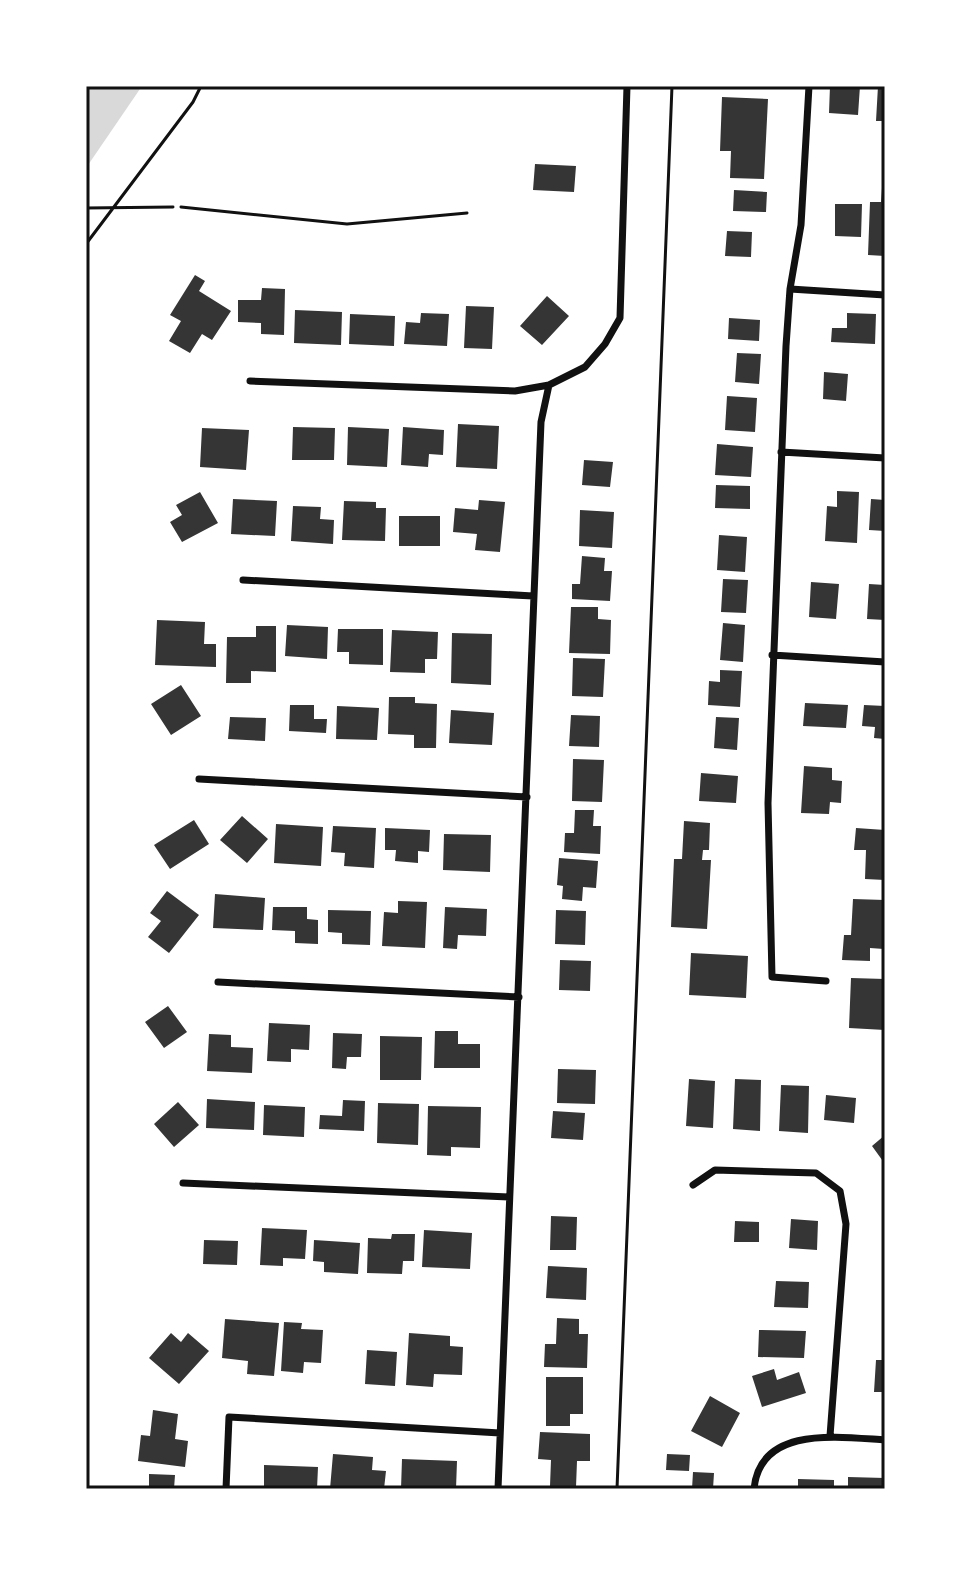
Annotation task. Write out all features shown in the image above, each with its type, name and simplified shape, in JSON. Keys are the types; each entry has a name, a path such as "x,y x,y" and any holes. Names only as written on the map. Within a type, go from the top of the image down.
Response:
{"street":[{"path":"250,381 515,391 549,385 585,367 605,344 620,318 627,86"},
{"path":"809,86 801,225 790,289 768,803 772,977 826,981"},
{"path":"790,289 885,295"},
{"path":"498,1489 541,422 549,385"},
{"path":"781,452 885,458"},
{"path":"243,580 533,596"},
{"path":"772,655 885,662"},
{"path":"199,779 527,797"},
{"path":"218,982 519,997"},
{"path":"693,1185 715,1170 816,1173 840,1191 846,1224 830,1436"},
{"path":"183,1183 509,1197"},
{"path":"226,1489 229,1417 500,1433"},
{"path":"754,1489 765,1458 782,1444 830,1436 885,1440"}],"lane":[{"path":"181,207 347,224 467,213"}],"path":[{"path":"86,244 193,102 201,86"},
{"path":"617,1489 672,86"},
{"path":"86,208 181,207"}],"shaded area":[{"path":"86,86 142,86 86,168"}],"building":[{"path":"830,86 860,86 858,115 829,113"},
{"path":"878,86 885,86 885,121 876,121"},
{"path":"722,97 768,99 764,179 730,178 731,151 720,151"},
{"path":"535,164 576,166 574,192 533,190"},
{"path":"882,188 885,189 885,256 868,255 870,202 881,202"},
{"path":"734,190 767,192 766,212 733,211"},
{"path":"835,204 862,204 861,237 835,236"},
{"path":"727,231 752,232 751,257 725,256"},
{"path":"195,275 205,281 199,291 231,311 212,340 202,334 190,353 169,341 181,321 170,315"},
{"path":"262,288 285,289 284,335 261,334 261,323 238,322 238,300 261,300"},
{"path":"547,296 569,316 542,345 520,326"},
{"path":"466,306 494,307 492,349 464,348"},
{"path":"295,310 342,312 341,345 294,343"},
{"path":"421,313 449,314 447,346 404,344 406,322 420,323"},
{"path":"847,313 876,314 875,344 831,342 832,328 847,328"},
{"path":"350,314 395,316 394,346 349,344"},
{"path":"729,318 760,320 759,341 728,339"},
{"path":"737,353 761,354 759,384 735,382"},
{"path":"824,372 848,374 846,401 823,399"},
{"path":"727,396 757,398 755,432 725,430"},
{"path":"458,424 499,426 497,469 456,467"},
{"path":"293,427 335,428 334,460 292,460"},
{"path":"348,427 389,429 387,467 347,465"},
{"path":"403,427 444,430 443,455 429,454 428,467 401,465"},
{"path":"202,428 249,430 246,470 200,467"},
{"path":"717,444 753,447 751,477 715,475"},
{"path":"584,460 613,462 610,487 582,485"},
{"path":"716,485 750,486 750,509 715,508"},
{"path":"837,491 859,492 857,543 825,541 827,506 837,507"},
{"path":"200,492 218,523 182,542 170,522 182,515 176,505"},
{"path":"233,499 277,501 275,536 231,534"},
{"path":"871,499 885,500 885,531 869,530"},
{"path":"479,500 505,502 500,552 475,550 477,534 453,532 455,508 478,510"},
{"path":"344,501 376,502 376,508 386,508 385,541 342,540"},
{"path":"293,506 321,507 320,519 334,520 333,544 291,541"},
{"path":"580,510 614,512 612,548 579,546"},
{"path":"399,516 440,516 440,546 399,546"},
{"path":"719,535 747,537 745,572 717,570"},
{"path":"582,556 605,558 604,571 612,571 610,601 572,599 572,584 580,584"},
{"path":"723,579 748,580 746,613 721,612"},
{"path":"811,582 839,584 836,619 809,617"},
{"path":"869,584 885,585 885,620 867,619"},
{"path":"571,607 598,607 598,619 611,620 610,654 569,653"},
{"path":"157,620 205,622 204,644 216,644 216,667 155,665"},
{"path":"723,623 745,625 743,662 720,660"},
{"path":"287,625 328,627 327,659 285,656"},
{"path":"256,626 276,626 276,672 251,671 251,683 226,683 227,637 256,637"},
{"path":"338,629 383,629 383,665 349,664 349,652 337,652"},
{"path":"392,630 438,632 437,659 425,659 425,673 390,672"},
{"path":"452,633 492,634 491,685 451,683"},
{"path":"573,658 605,659 603,697 572,696"},
{"path":"720,670 742,671 740,707 708,705 709,681 720,682"},
{"path":"181,685 201,716 171,735 151,704"},
{"path":"389,697 415,697 415,703 437,704 436,748 414,748 414,735 388,734"},
{"path":"805,703 848,705 846,728 803,726"},
{"path":"290,705 314,705 314,719 327,719 326,733 289,731"},
{"path":"864,705 885,706 885,739 874,738 875,727 862,726"},
{"path":"337,706 379,708 377,740 336,739"},
{"path":"451,710 494,713 492,745 449,743"},
{"path":"571,715 600,716 599,747 569,746"},
{"path":"230,717 266,718 265,741 228,739"},
{"path":"716,717 739,718 737,750 714,748"},
{"path":"573,759 604,760 602,802 572,801"},
{"path":"804,766 832,768 832,780 842,781 841,803 830,802 829,814 801,813"},
{"path":"701,773 738,776 736,803 699,801"},
{"path":"575,810 594,810 593,826 601,826 600,854 564,852 565,833 574,833"},
{"path":"242,816 268,839 247,863 220,840"},
{"path":"194,820 209,844 170,869 154,845"},
{"path":"684,821 710,823 709,850 703,850 702,860 711,860 707,929 671,927 674,859 682,859"},
{"path":"276,824 323,827 321,866 274,863"},
{"path":"333,826 376,828 374,868 344,866 345,853 331,852"},
{"path":"385,828 430,830 429,852 418,851 418,863 395,861 396,850 385,850"},
{"path":"856,828 885,830 885,880 865,879 866,850 854,850"},
{"path":"444,834 491,835 490,872 443,870"},
{"path":"559,858 598,861 596,888 583,887 582,901 562,899 563,886 557,885"},
{"path":"167,891 199,915 169,953 148,937 161,921 150,913"},
{"path":"215,894 265,898 263,930 213,928"},
{"path":"853,899 885,900 884,949 870,948 870,961 842,960 844,935 851,935"},
{"path":"398,901 427,902 425,948 382,946 384,912 398,913"},
{"path":"273,907 307,907 307,919 318,920 318,944 295,943 295,931 272,930"},
{"path":"445,907 487,909 486,936 458,935 457,949 443,948"},
{"path":"328,910 371,911 370,945 342,944 342,933 328,932"},
{"path":"556,910 586,911 585,945 555,944"},
{"path":"691,953 748,956 746,998 689,995"},
{"path":"560,960 591,961 590,991 559,990"},
{"path":"851,978 885,979 885,1030 849,1028"},
{"path":"168,1006 187,1032 164,1048 145,1022"},
{"path":"269,1023 310,1025 309,1050 291,1049 291,1062 267,1061"},
{"path":"435,1031 458,1031 458,1044 480,1044 480,1068 434,1068"},
{"path":"333,1033 362,1034 361,1057 347,1057 346,1069 332,1068"},
{"path":"209,1034 231,1035 231,1047 253,1048 252,1073 207,1071"},
{"path":"380,1036 422,1037 421,1080 380,1080"},
{"path":"558,1069 596,1070 595,1104 557,1103"},
{"path":"689,1079 715,1081 713,1128 686,1126"},
{"path":"735,1079 761,1080 760,1131 733,1129"},
{"path":"781,1085 809,1086 808,1133 779,1131"},
{"path":"826,1095 856,1098 854,1123 824,1120"},
{"path":"207,1099 255,1102 254,1130 206,1128"},
{"path":"343,1100 365,1101 364,1131 319,1129 320,1115 342,1116"},
{"path":"178,1102 199,1125 174,1147 154,1124"},
{"path":"378,1103 419,1104 418,1145 377,1143"},
{"path":"264,1105 305,1107 304,1137 263,1135"},
{"path":"428,1106 481,1107 480,1148 451,1147 451,1156 427,1155"},
{"path":"553,1111 585,1113 583,1140 551,1138"},
{"path":"885,1135 885,1164 872,1146"},
{"path":"551,1216 577,1217 576,1250 550,1250"},
{"path":"791,1219 818,1221 817,1250 789,1248"},
{"path":"735,1221 759,1222 759,1242 734,1242"},
{"path":"262,1228 307,1230 305,1259 283,1258 283,1266 260,1265"},
{"path":"424,1230 472,1233 470,1269 422,1267"},
{"path":"392,1234 415,1234 414,1261 403,1261 402,1274 367,1273 368,1238 391,1239"},
{"path":"204,1240 238,1241 237,1265 203,1264"},
{"path":"314,1240 360,1243 358,1274 324,1272 324,1262 313,1261"},
{"path":"548,1266 587,1268 586,1300 546,1298"},
{"path":"776,1281 809,1282 808,1308 774,1307"},
{"path":"557,1318 579,1319 579,1334 588,1334 587,1368 544,1367 545,1344 556,1344"},
{"path":"225,1319 279,1323 274,1376 247,1374 248,1361 222,1358"},
{"path":"284,1322 302,1323 301,1329 323,1330 321,1363 304,1362 303,1373 281,1371"},
{"path":"759,1330 806,1331 804,1358 758,1357"},
{"path":"171,1333 181,1342 188,1333 209,1351 179,1384 149,1358"},
{"path":"409,1333 450,1336 450,1346 463,1347 462,1375 434,1374 433,1387 406,1385"},
{"path":"367,1350 397,1352 395,1386 365,1384"},
{"path":"876,1360 885,1360 885,1392 874,1392"},
{"path":"774,1369 777,1380 799,1372 806,1393 762,1407 752,1376"},
{"path":"546,1377 583,1377 583,1414 570,1414 570,1426 546,1426"},
{"path":"710,1396 740,1413 722,1447 691,1431"},
{"path":"153,1410 178,1414 175,1439 188,1441 185,1467 138,1461 141,1435 150,1436"},
{"path":"540,1432 590,1434 590,1461 577,1461 576,1487 550,1486 551,1460 538,1459"},
{"path":"333,1454 373,1457 372,1470 386,1471 384,1489 330,1489"},
{"path":"667,1454 690,1455 689,1471 666,1470"},
{"path":"402,1459 457,1461 456,1489 401,1489"},
{"path":"264,1465 318,1467 317,1489 264,1488"},
{"path":"693,1472 714,1473 713,1489 692,1489"},
{"path":"149,1474 175,1475 174,1489 136,1489 136,1486 149,1486"},
{"path":"848,1477 885,1478 885,1489 848,1489"},
{"path":"798,1479 834,1480 834,1489 798,1489"}]}
